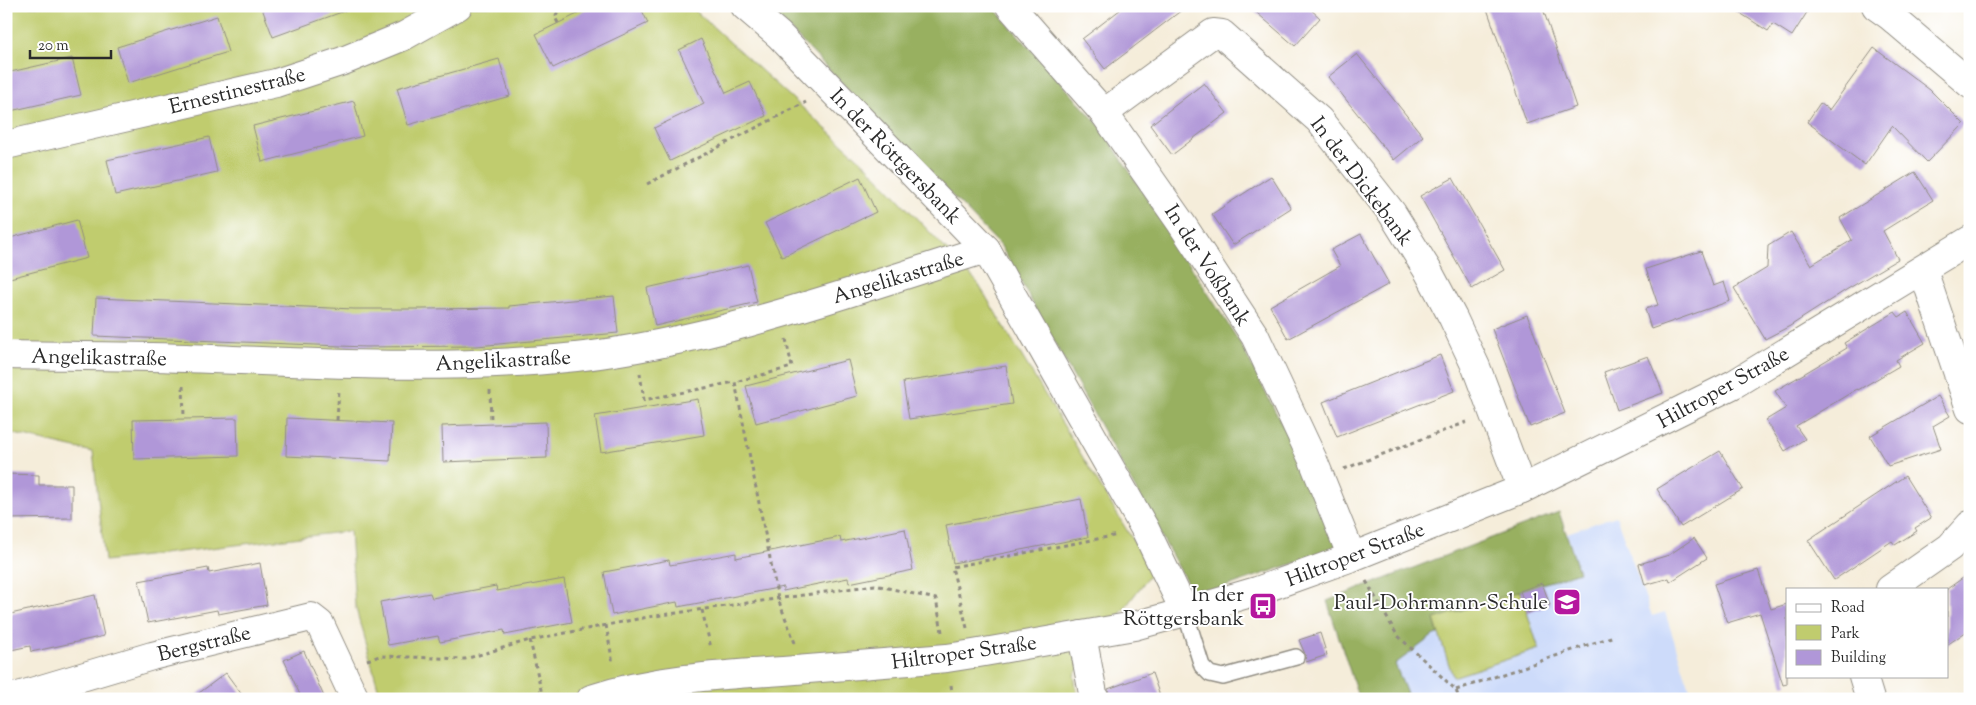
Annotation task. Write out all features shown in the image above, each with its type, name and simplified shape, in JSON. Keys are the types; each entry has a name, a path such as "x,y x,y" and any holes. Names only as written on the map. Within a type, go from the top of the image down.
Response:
{"street":[{"name":"Ernestinestraße","path":"6,145 276,83 343,61 404,36 458,6"},
{"name":"In der Röttgersbank","path":"745,6 779,35 986,249 1145,530 1185,612"},
{"name":"In der Voßbank","path":"1010,6 1104,113 1181,223 1255,336 1320,478 1352,558"},
{"path":"1876,6 1970,84"},
{"name":"In der Dickebank","path":"1104,113 1213,33 1222,34 1319,120 1392,213 1428,271 1476,367 1522,489"},
{"name":"Hiltroper Straße","path":"591,699 716,676 947,658 973,654 1134,626 1257,591 1352,558 1522,489 1734,384 1970,240"},
{"name":"Angelikastraße","path":"6,355 182,358 340,364 488,364 578,356 636,347 709,332 780,314 986,249"},
{"path":"1923,270 1970,409"},
{"path":"1891,588 1950,547 1970,525"},
{"name":"Bergstraße","path":"8,699 152,656 311,617 320,624 355,699"},
{"path":"1082,635 1094,699"},
{"path":"1864,678 1870,699"}],"lane":[{"path":"1185,612 1202,666 1210,674 1222,677 1296,657"}],"path":[{"path":"558,24 555,17 561,6"},
{"path":"647,184 831,89"},
{"path":"636,347 644,400 735,382 792,367 780,314"},
{"path":"735,382 778,599 805,669"},
{"path":"1320,478 1493,412"},
{"path":"973,654 952,567 1145,530"},
{"path":"1352,558 1397,635 1456,690 1459,699"},
{"path":"342,670 380,656 465,659 530,640 606,625 875,585 936,599 947,658"},
{"path":"702,610 716,676"},
{"path":"606,625 629,692"},
{"path":"1456,690 1614,636"},
{"path":"530,640 543,699"}],"shaded area":[{"name":"Paul-Dohrmann-Schule","path":"1616,516 1652,616 1665,612 1693,699 1409,699 1395,664 1438,634 1434,619 1579,572 1567,533"}],"green space":[{"path":"6,6 690,6 868,167 977,282 1152,572 1074,675 1078,699 381,699 355,605 350,531 105,561 93,452 6,432"},
{"path":"767,6 992,6 1101,127 1240,343 1345,546 1195,597 1001,246"},
{"path":"1559,512 1579,572 1434,619 1438,634 1395,664 1409,699 1359,699 1327,601"},
{"path":"1520,591 1539,649 1453,677 1434,619"}],"building":[{"path":"261,6 349,6 350,9 273,37"},
{"path":"594,6 640,6 648,23 553,68 536,34"},
{"path":"1125,6 1187,6 1105,69 1082,39"},
{"path":"1249,6 1307,6 1320,18 1295,46"},
{"path":"1486,6 1542,6 1576,107 1527,124"},
{"path":"1729,6 1811,6 1792,36 1773,24 1768,31"},
{"path":"217,16 228,52 128,83 117,47"},
{"path":"701,39 726,93 750,82 766,116 670,161 654,128 704,104 679,50"},
{"path":"1874,48 1930,90 1964,124 1927,162 1892,126 1865,165 1807,122 1820,103 1829,110"},
{"path":"1357,54 1423,136 1394,160 1328,77"},
{"path":"72,58 81,95 6,112 6,73"},
{"path":"499,59 510,96 408,125 397,88"},
{"path":"1204,83 1227,113 1172,155 1150,125"},
{"path":"354,101 363,136 262,162 253,126"},
{"path":"209,137 217,172 115,195 107,160"},
{"path":"1915,172 1933,200 1883,231 1898,259 1790,326 1765,339 1734,288 1767,268 1768,246 1791,232 1811,265 1852,240 1840,218"},
{"path":"1271,176 1291,208 1233,245 1212,214"},
{"path":"860,177 876,212 782,257 765,223"},
{"path":"1453,178 1505,270 1472,289 1420,196"},
{"path":"77,220 87,258 6,279 6,239"},
{"path":"1361,234 1389,284 1288,339 1270,306 1340,266 1331,250"},
{"path":"1701,251 1713,286 1724,282 1730,301 1651,329 1645,309 1658,305 1646,269"},
{"path":"748,265 757,302 655,326 647,288"},
{"path":"614,296 618,333 477,346 365,347 94,336 96,298 354,309 423,309 509,308 509,306"},
{"path":"1895,312 1899,317 1907,312 1925,343 1896,360 1899,366 1796,426 1805,439 1785,451 1766,420 1786,408 1775,391 1847,348 1844,343"},
{"path":"1527,315 1565,413 1530,427 1492,329"},
{"path":"1440,355 1454,391 1337,437 1323,402"},
{"path":"1648,356 1663,393 1617,410 1604,372"},
{"path":"848,360 857,396 756,423 746,386"},
{"path":"1006,366 1012,404 909,419 903,382"},
{"path":"1938,396 1950,416 1933,426 1941,449 1888,466 1870,436"},
{"path":"698,399 704,435 601,452 595,416"},
{"path":"237,418 238,456 134,459 133,420"},
{"path":"287,418 392,423 390,461 286,456"},
{"path":"546,422 547,458 443,462 442,426"},
{"path":"1720,451 1743,489 1681,527 1657,489"},
{"path":"6,474 39,475 39,485 72,485 72,518 6,519"},
{"path":"1905,476 1931,518 1915,528 1917,531 1895,545 1892,541 1834,580 1808,540"},
{"path":"1081,499 1088,537 953,563 946,525"},
{"path":"905,529 913,570 849,583 848,578 783,591 783,587 678,607 677,602 612,615 604,572 669,560 670,565 736,553 736,558 840,537 841,542"},
{"path":"1694,538 1707,558 1670,582 1669,578 1645,585 1639,564 1669,555"},
{"path":"260,563 267,605 218,614 217,610 148,623 139,581 208,568 209,573"},
{"path":"1758,570 1771,609 1786,604 1787,684 1783,685 1760,613 1727,623 1714,584"},
{"path":"1970,573 1970,629 1948,644 1948,588"},
{"path":"564,579 572,622 505,635 504,630 440,642 438,636 388,645 380,602 430,593 432,598 496,586 497,591"},
{"path":"1542,583 1550,605 1528,613 1520,591"},
{"path":"95,595 104,636 31,652 30,646 6,651 6,615"},
{"path":"1320,633 1327,655 1306,662 1299,640"},
{"path":"304,651 325,699 302,699 284,660"},
{"path":"226,673 245,699 191,699"},
{"path":"1152,673 1161,699 1109,699 1108,689"}],"place":[{"name":"Paul-Dohrmann-Schule","path":"1567,602"},
{"name":"In der Röttgersbank","path":"1263,606"}]}
